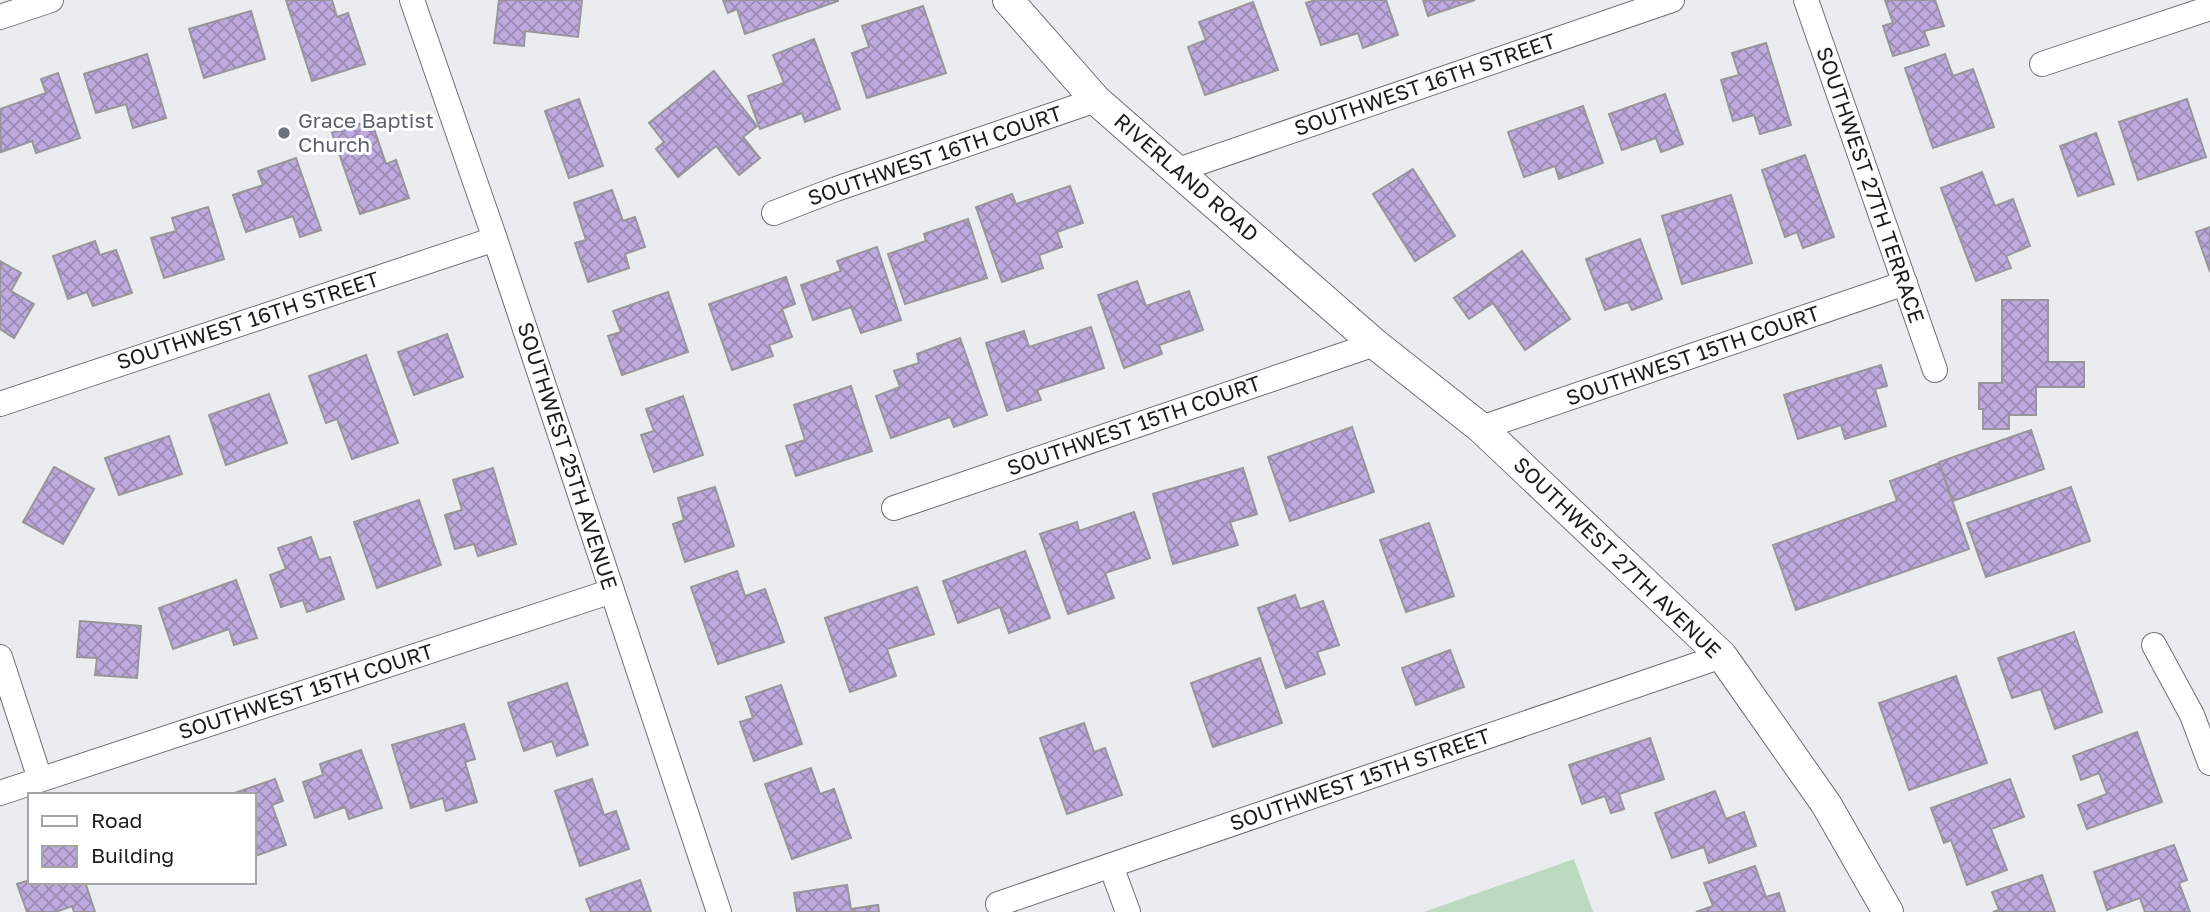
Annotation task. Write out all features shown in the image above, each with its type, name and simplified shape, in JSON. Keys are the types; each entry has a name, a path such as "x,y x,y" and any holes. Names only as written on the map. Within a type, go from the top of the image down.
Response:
{"street":[{"path":"0,17 51,0"},
{"name":"SOUTHWEST 25TH AVENUE","path":"412,0 495,239 719,912"},
{"name":"RIVERLAND ROAD","path":"1008,0 1096,100 1375,344"},
{"name":"SOUTHWEST 16TH STREET","path":"1178,170 1672,0"},
{"name":"SOUTHWEST 27TH TERRACE","path":"1806,0 1935,370"},
{"path":"2042,64 2210,8"},
{"name":"SOUTHWEST 16TH COURT","path":"774,213 836,189 1096,100"},
{"name":"SOUTHWEST 16TH STREET","path":"0,404 495,239"},
{"name":"SOUTHWEST 15TH COURT","path":"1481,428 1905,283"},
{"name":"SOUTHWEST 15TH COURT","path":"894,508 1375,344"},
{"name":"SOUTHWEST 27TH AVENUE","path":"1375,344 1481,428 1722,656 1826,804 1888,912"},
{"name":"SOUTHWEST 15TH COURT","path":"0,793 612,591"},
{"path":"2154,645 2192,715 2210,763"},
{"name":"SOUTHWEST 15TH STREET","path":"998,904 1722,656"},
{"path":"0,657 40,779"},
{"path":"1111,866 1128,912"}],"green space":[{"path":"1574,859 1593,912 1424,912"}],"building":[{"path":"286,0 332,0 337,17 348,13 365,64 312,81"},
{"path":"499,0 582,0 578,37 525,31 524,46 494,43"},
{"path":"723,0 838,1 745,34 737,9 728,13"},
{"path":"1315,0 1386,0 1398,35 1363,48 1358,33 1321,45 1306,3"},
{"path":"1423,0 1475,0 1428,16"},
{"path":"1885,0 1935,0 1944,26 1924,31 1929,45 1893,56 1883,26 1893,23"},
{"path":"1253,2 1278,70 1205,95 1188,47 1206,40 1199,22"},
{"path":"923,6 946,73 867,98 852,53 869,47 862,26"},
{"path":"251,11 265,59 204,78 189,29"},
{"path":"814,39 840,109 805,122 802,113 760,129 748,96 784,83 773,55"},
{"path":"1766,43 1791,125 1760,134 1754,115 1733,121 1721,80 1739,75 1732,53"},
{"path":"147,54 166,118 133,128 126,104 96,113 84,74"},
{"path":"1945,54 1953,76 1973,69 1994,127 1933,148 1905,68"},
{"path":"714,71 757,126 743,137 760,158 739,175 716,146 678,177 656,149 664,142 649,123"},
{"path":"58,73 80,138 36,153 32,141 1,152 0,109 46,93 41,79"},
{"path":"1665,94 1683,144 1661,152 1656,138 1622,150 1609,114"},
{"path":"579,99 603,166 569,178 545,111"},
{"path":"2187,99 2206,157 2138,180 2119,122"},
{"path":"1583,106 1603,163 1559,179 1555,166 1524,177 1508,132"},
{"path":"371,120 386,164 396,160 409,198 360,214 332,133"},
{"path":"2096,133 2114,184 2078,196 2060,146"},
{"path":"1805,155 1834,237 1803,248 1797,232 1785,237 1762,170"},
{"path":"296,158 321,230 300,237 293,216 246,232 233,195 263,185 258,171"},
{"path":"1413,169 1455,236 1415,261 1373,194"},
{"path":"1982,172 1995,206 2013,199 2030,246 2006,256 2011,268 1976,281 1941,188"},
{"path":"1070,186 1083,223 1057,232 1062,247 1039,255 1043,268 1002,282 976,207 1012,194 1016,204"},
{"path":"612,190 623,221 635,217 645,247 625,254 629,268 588,282 575,243 586,240 574,203"},
{"path":"1731,195 1752,263 1682,284 1662,216"},
{"path":"208,207 224,259 164,278 151,238 176,231 172,218"},
{"path":"968,219 987,278 905,304 888,254 926,241 924,234"},
{"path":"2210,227 2210,272 2196,232"},
{"path":"1640,239 1662,299 1632,310 1628,302 1605,310 1586,259"},
{"path":"95,241 100,255 116,250 132,293 93,306 87,292 68,299 53,256"},
{"path":"877,247 901,320 861,333 851,307 813,320 801,285 841,271 837,261"},
{"path":"1522,251 1570,319 1525,350 1493,303 1469,319 1454,298"},
{"path":"0,261 21,273 11,291 34,304 14,338 0,329"},
{"path":"786,277 795,304 782,309 792,337 769,345 773,356 732,370 709,304"},
{"path":"1137,281 1146,306 1189,291 1203,330 1159,345 1162,354 1124,368 1098,295"},
{"path":"668,292 688,352 622,375 608,336 621,332 613,311"},
{"path":"2002,300 2048,300 2048,362 2084,362 2084,387 2036,387 2036,415 2009,415 2009,429 1983,429 1983,409 1979,409 1979,383 2002,383"},
{"path":"1091,327 1104,368 1037,390 1041,400 1007,411 986,343 1024,331 1029,347"},
{"path":"447,334 463,377 414,395 398,352"},
{"path":"960,338 987,415 954,427 950,417 891,438 876,396 900,387 894,371 919,363 917,354"},
{"path":"366,355 398,443 352,459 337,419 326,423 309,376"},
{"path":"1881,365 1887,386 1875,389 1886,426 1845,439 1841,425 1798,439 1784,395"},
{"path":"851,386 872,451 796,476 786,446 805,440 794,405"},
{"path":"269,394 287,443 226,465 209,415"},
{"path":"683,396 703,455 654,472 641,435 654,431 646,409"},
{"path":"1352,427 1374,492 1290,521 1268,457"},
{"path":"2031,430 2044,469 1953,501 1939,462"},
{"path":"169,436 182,474 119,495 105,458"},
{"path":"1939,463 1969,549 1796,610 1773,545 1897,501 1890,481"},
{"path":"54,467 94,489 63,544 23,522"},
{"path":"493,468 516,544 478,556 474,544 455,549 445,515 462,510 453,480"},
{"path":"1243,468 1257,514 1230,522 1238,545 1173,564 1153,494"},
{"path":"715,487 734,546 685,562 673,524 684,520 678,498"},
{"path":"2071,487 2090,541 1986,577 1967,523"},
{"path":"419,500 441,565 377,588 354,522"},
{"path":"1134,512 1150,558 1105,573 1114,598 1068,614 1040,534 1077,522 1079,531"},
{"path":"1429,523 1454,596 1406,612 1380,540"},
{"path":"311,537 319,560 330,557 344,599 307,612 303,600 281,607 270,575 286,569 278,548"},
{"path":"1025,551 1050,618 1009,633 1000,607 958,623 943,581"},
{"path":"737,571 745,596 765,589 784,642 718,664 691,587"},
{"path":"236,580 257,638 234,645 229,629 173,649 159,608"},
{"path":"917,587 934,634 887,649 896,676 850,692 825,618"},
{"path":"1295,595 1300,609 1323,601 1339,645 1317,652 1325,674 1286,688 1258,608"},
{"path":"80,621 141,626 137,678 95,675 97,658 77,657"},
{"path":"2074,632 2102,712 2055,729 2041,689 2012,698 1998,658"},
{"path":"1450,650 1464,687 1416,705 1402,668"},
{"path":"1260,658 1282,723 1213,747 1191,683"},
{"path":"1956,676 1987,763 1909,790 1879,703"},
{"path":"567,683 588,745 557,756 552,741 524,751 508,703"},
{"path":"781,685 802,744 754,761 740,722 753,718 746,697"},
{"path":"1084,723 1094,752 1105,748 1122,795 1067,814 1040,738"},
{"path":"464,724 475,759 465,762 477,802 446,811 443,798 411,808 392,745"},
{"path":"2137,732 2162,802 2087,829 2078,805 2107,794 2099,773 2081,780 2073,756"},
{"path":"1650,738 1664,779 1619,794 1624,809 1611,813 1605,796 1582,804 1569,765"},
{"path":"361,750 382,808 349,819 345,807 315,818 303,782 323,775 320,764"},
{"path":"811,768 820,794 834,789 851,838 792,859 765,784"},
{"path":"275,779 283,801 272,805 286,845 256,856 256,793 235,793"},
{"path":"592,779 604,815 616,811 629,849 580,866 555,791"},
{"path":"2010,779 2024,817 1991,829 2007,870 1967,885 1951,840 1944,843 1931,808"},
{"path":"1715,791 1726,819 1744,812 1756,846 1709,863 1704,847 1672,858 1655,813"},
{"path":"2174,845 2187,880 2179,883 2190,912 2145,912 2140,898 2107,910 2094,872"},
{"path":"1755,866 1766,897 1779,893 1785,912 1696,912 1713,906 1704,883"},
{"path":"2042,875 2055,912 1993,912 1999,910 1992,892"},
{"path":"640,880 651,912 591,912 586,899"},
{"path":"28,881 28,884 86,884 95,912 74,912 72,906 56,912 27,912 17,884"},
{"path":"847,885 851,909 878,905 879,912 797,912 794,893"}],"place":[{"name":"Grace Baptist Church","path":"284,133"}]}
